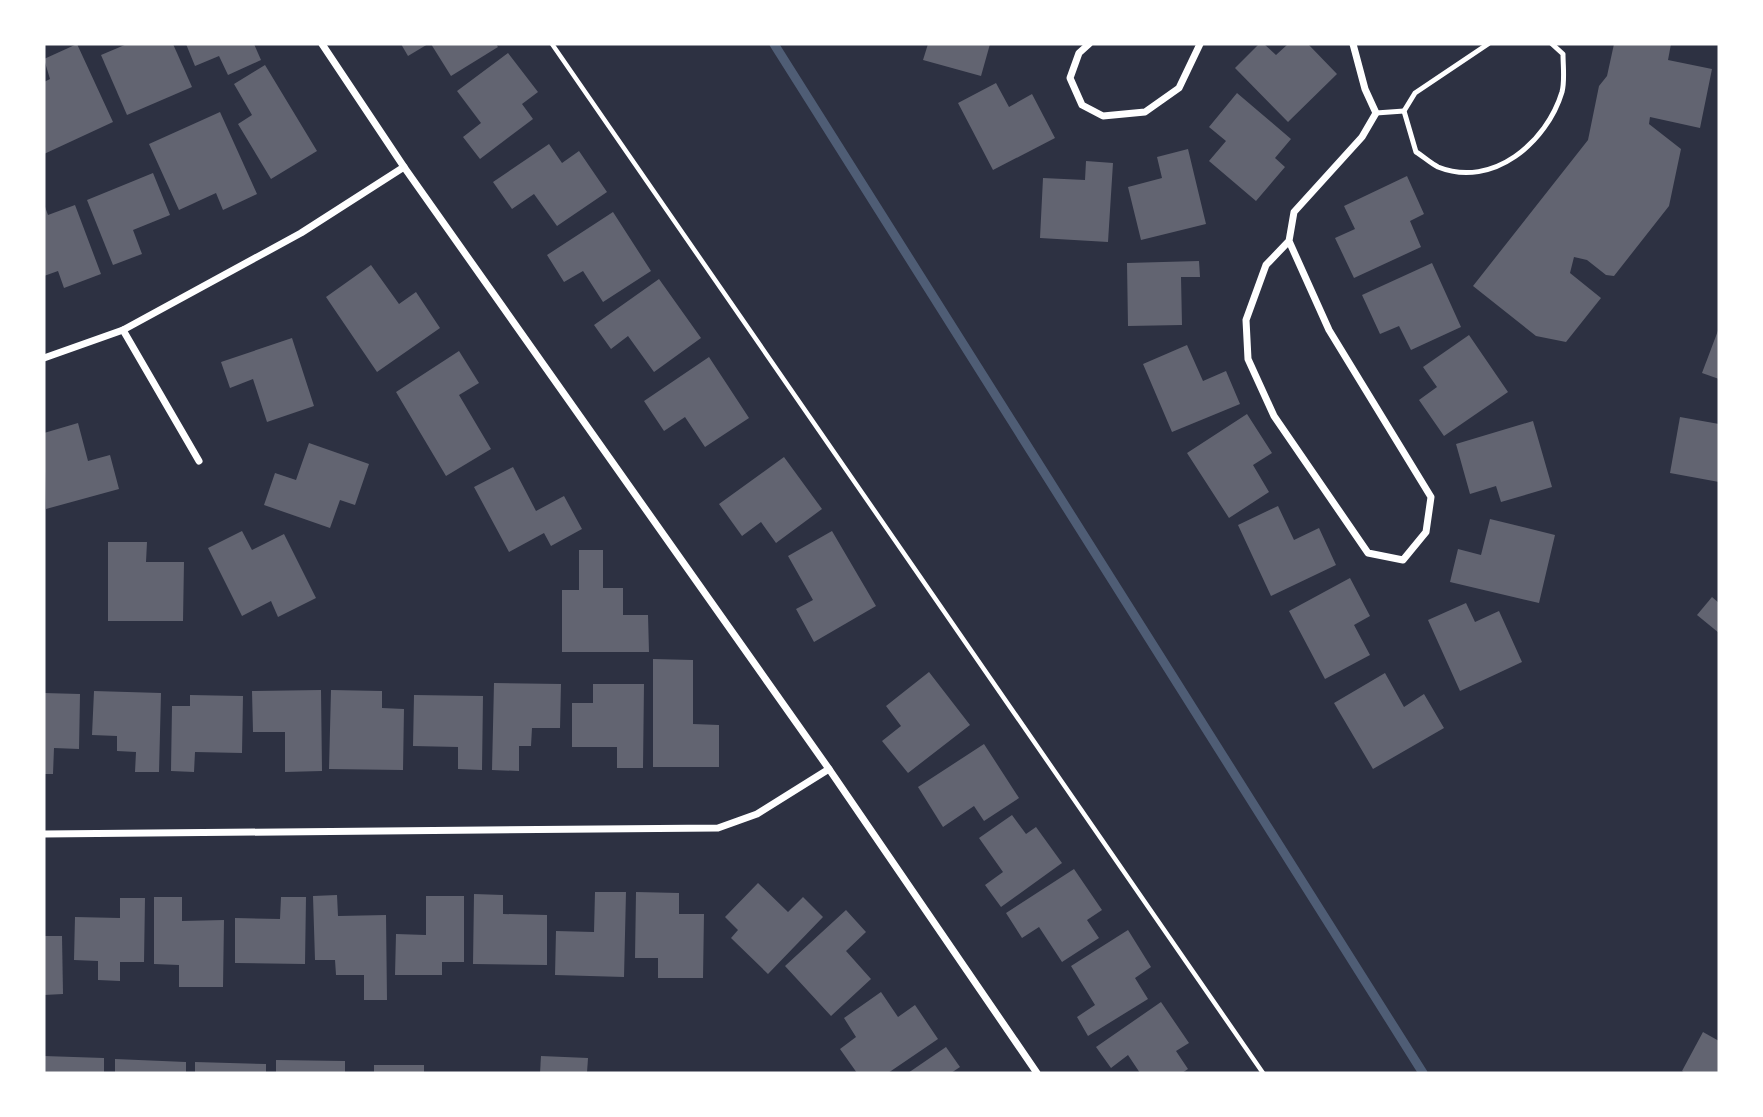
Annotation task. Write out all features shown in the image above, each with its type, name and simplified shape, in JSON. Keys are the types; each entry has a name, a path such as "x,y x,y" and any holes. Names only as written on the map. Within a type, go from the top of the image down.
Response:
{"street":[{"path":"322,44 404,167 829,769 1037,1073"},
{"path":"1089,44 1079,53 1070,78 1082,106 1102,116 1145,112 1179,88 1200,44"},
{"path":"1289,241 1266,265 1246,320 1248,359 1274,416 1368,553 1403,560 1426,532 1431,497 1329,330 1289,241 1294,212 1362,137 1376,113 1353,44"},
{"path":"44,358 122,330 301,233 404,167"},
{"path":"122,330 199,461"},
{"path":"44,834 718,828 757,814 829,769"}],"lane":[{"path":"1488,44 1415,93 1404,111 1416,152 1438,167 1461,171 1493,168 1525,152 1552,113 1562,90 1563,54 1552,44"},
{"path":"1376,113 1404,111"}],"path":[{"path":"552,44 1263,1073"}],"building":[{"path":"77,44 113,122 44,154 44,82 50,79 44,59"},
{"path":"127,44 173,44 192,87 127,115 101,55"},
{"path":"186,44 254,44 261,60 228,75 219,56 195,66"},
{"path":"401,44 428,44 408,56"},
{"path":"431,44 496,44 498,47 451,76"},
{"path":"928,44 990,44 981,76 923,60"},
{"path":"1259,44 1264,44 1276,55 1288,44 1308,44 1337,74 1288,122 1235,68"},
{"path":"1614,44 1671,44 1668,60 1712,69 1700,128 1650,117 1649,124 1681,149 1669,206 1614,276 1606,275 1587,260 1574,257 1570,273 1601,298 1566,342 1536,336 1473,286 1588,140 1599,86 1607,76"},
{"path":"508,53 538,92 522,104 533,119 480,159 463,137 481,123 457,91"},
{"path":"265,65 317,151 271,179 238,124 252,115 234,84"},
{"path":"996,83 1009,107 1032,94 1055,138 993,170 958,103"},
{"path":"1237,93 1291,139 1275,158 1285,167 1256,201 1209,161 1226,141 1209,127"},
{"path":"220,112 257,194 223,210 216,193 179,210 149,144"},
{"path":"549,144 562,163 579,151 607,192 557,226 534,194 512,209 493,182"},
{"path":"1188,149 1206,224 1141,240 1128,187 1162,178 1157,157"},
{"path":"1086,161 1113,163 1108,242 1040,238 1043,178 1085,180"},
{"path":"153,173 170,215 133,230 142,254 113,265 87,200"},
{"path":"1407,176 1424,214 1410,221 1421,247 1354,278 1335,238 1355,229 1344,206"},
{"path":"44,204 48,215 75,205 101,274 64,288 58,271 44,276"},
{"path":"613,212 651,271 603,302 583,271 564,282 547,255"},
{"path":"1199,261 1200,277 1181,277 1182,325 1128,326 1127,263"},
{"path":"1432,263 1461,327 1411,350 1399,326 1380,334 1362,295"},
{"path":"371,265 399,304 416,292 440,328 377,372 326,297"},
{"path":"659,279 701,338 654,372 628,336 611,349 594,325"},
{"path":"1719,328 1719,379 1702,373"},
{"path":"1469,335 1508,392 1444,436 1419,400 1437,387 1423,367"},
{"path":"292,338 314,406 267,422 253,379 230,388 221,362"},
{"path":"1187,345 1203,381 1226,371 1240,404 1172,432 1143,364"},
{"path":"459,351 479,383 459,395 491,449 446,476 396,392"},
{"path":"709,357 749,418 705,447 685,417 664,431 644,401"},
{"path":"1247,414 1272,453 1253,465 1269,492 1229,518 1187,453"},
{"path":"1680,417 1719,424 1719,482 1670,473"},
{"path":"1533,421 1552,487 1501,502 1496,486 1470,494 1456,444"},
{"path":"78,423 88,461 110,455 119,489 46,509 44,433"},
{"path":"309,443 369,464 355,505 340,500 330,528 264,505 275,473 296,480"},
{"path":"784,457 822,509 776,543 761,522 742,536 719,504"},
{"path":"513,467 536,511 564,496 582,529 551,546 544,533 509,552 474,487"},
{"path":"1278,506 1294,540 1319,528 1336,565 1271,596 1238,525"},
{"path":"1490,519 1555,535 1539,603 1450,582 1458,549 1481,555"},
{"path":"242,531 252,550 284,534 316,598 278,617 271,601 242,616 208,548"},
{"path":"832,531 876,606 814,642 796,609 813,600 788,556"},
{"path":"108,542 147,542 146,562 184,562 183,621 108,621"},
{"path":"579,550 603,550 603,588 623,588 623,615 648,615 649,652 562,652 562,590 579,590"},
{"path":"1350,578 1370,616 1354,625 1370,655 1325,679 1289,611"},
{"path":"1712,597 1719,603 1719,633 1697,615"},
{"path":"1466,603 1475,622 1499,611 1522,662 1460,691 1428,620"},
{"path":"653,659 693,660 693,724 719,725 719,767 653,767"},
{"path":"929,672 970,725 908,773 882,741 901,726 886,706"},
{"path":"1385,673 1404,707 1424,694 1444,728 1373,769 1334,703"},
{"path":"494,683 561,684 560,728 532,728 531,746 519,746 519,771 492,770"},
{"path":"593,684 644,684 643,768 617,768 617,747 572,747 572,703 593,703"},
{"path":"321,690 322,771 285,772 285,732 253,732 252,691"},
{"path":"331,690 382,691 382,708 404,709 403,770 329,769"},
{"path":"94,691 161,693 159,772 135,772 136,752 117,751 117,736 92,735"},
{"path":"44,693 80,694 79,749 54,748 53,774 44,774"},
{"path":"190,695 243,696 242,753 195,752 194,772 171,771 172,706 190,706"},
{"path":"414,695 483,696 482,770 458,769 458,747 413,746"},
{"path":"984,744 1019,798 984,821 974,806 943,827 918,787"},
{"path":"1012,815 1026,834 1036,827 1062,863 1001,907 985,885 1003,872 979,838"},
{"path":"1074,869 1102,910 1087,920 1099,938 1062,962 1039,927 1022,938 1006,913"},
{"path":"758,883 788,912 803,897 823,917 768,974 731,938 738,930 725,917"},
{"path":"595,892 626,892 624,977 555,975 556,931 594,932"},
{"path":"636,892 679,893 679,914 704,914 703,978 658,978 658,958 635,958"},
{"path":"474,894 503,895 503,914 547,915 547,965 473,964"},
{"path":"337,895 338,916 386,915 387,1000 364,1000 364,975 336,975 335,960 315,960 313,896"},
{"path":"426,896 464,896 464,962 442,962 442,975 395,975 396,934 426,935"},
{"path":"154,897 182,897 182,921 224,920 223,987 179,987 179,965 154,964"},
{"path":"281,897 306,897 305,964 235,963 235,918 280,919"},
{"path":"120,898 145,898 144,962 120,962 120,981 98,980 98,961 74,960 75,917 120,918"},
{"path":"846,910 866,932 846,951 871,979 831,1016 785,966"},
{"path":"1128,930 1151,967 1135,978 1148,999 1088,1036 1077,1017 1095,1005 1071,966"},
{"path":"44,936 62,936 63,994 44,995"},
{"path":"881,992 898,1017 915,1005 938,1039 888,1073 857,1073 840,1049 856,1037 844,1018"},
{"path":"1161,1002 1189,1043 1176,1051 1188,1069 1182,1073 1140,1073 1128,1055 1111,1068 1096,1047"},
{"path":"1703,1032 1719,1041 1719,1073 1685,1073 1682,1071"},
{"path":"946,1047 960,1067 951,1073 908,1073"},
{"path":"44,1056 104,1058 104,1073 44,1073"},
{"path":"541,1056 588,1058 587,1073 540,1073"},
{"path":"115,1059 186,1062 186,1073 115,1073"},
{"path":"276,1060 345,1061 345,1073 276,1073"},
{"path":"195,1062 266,1064 266,1073 195,1073"},
{"path":"374,1065 424,1065 424,1073 374,1073"}],"waterway":[{"path":"774,44 1423,1073"}]}
